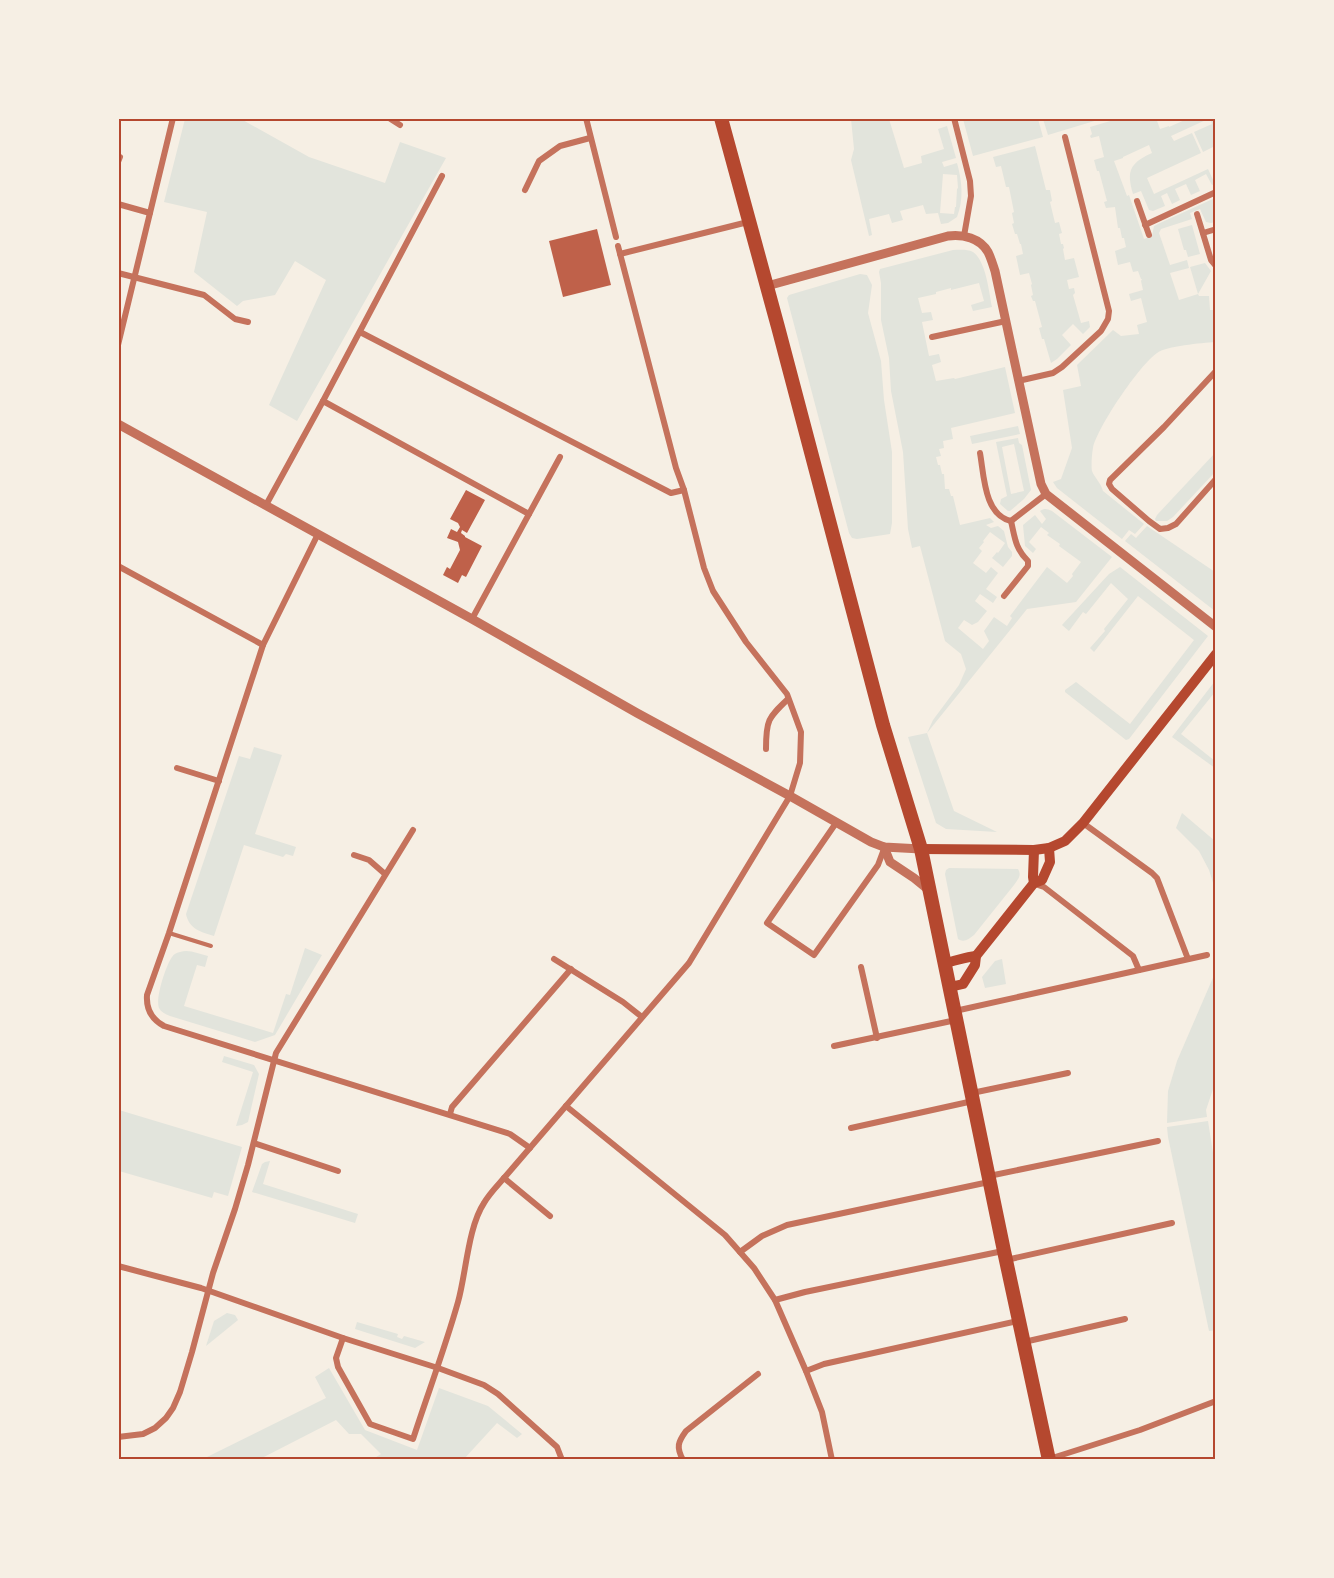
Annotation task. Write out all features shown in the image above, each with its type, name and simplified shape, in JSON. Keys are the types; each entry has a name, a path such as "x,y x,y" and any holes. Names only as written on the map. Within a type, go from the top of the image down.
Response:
{"highway":[{"path":"721,118 883,725 921,849 1048,1459"}],"main road":[{"path":"921,849 1034,850 1049,848 1065,840 1083,823 1215,654"},
{"path":"950,987 963,984 975,965 976,957 1034,884 1042,880 1050,862 1049,848"},
{"path":"1034,850 1034,884"},
{"path":"945,963 966,957 976,957"}],"street":[{"path":"118,345 173,118"},
{"path":"389,118 400,125"},
{"path":"586,118 616,237"},
{"path":"954,118 970,181 971,196 964,236"},
{"path":"1018,381 1053,373 1062,367 1101,331 1108,319 1109,311 1065,137"},
{"path":"525,190 539,161 561,146 590,138"},
{"path":"266,505 442,176"},
{"path":"1145,225 1215,192"},
{"path":"1137,201 1149,236"},
{"path":"118,204 150,213"},
{"path":"1197,214 1211,260 1215,266"},
{"path":"621,254 748,222"},
{"path":"1203,233 1214,230"},
{"path":"767,286 937,238 956,235 977,241 988,252 995,271 1041,484 1046,494 1215,627"},
{"path":"343,1338 336,1359 338,1367 370,1424 412,1438 438,1368 459,1300 478,1215 483,1204 689,963 790,796 800,763 801,732 787,694 746,642 713,591 704,568 618,246"},
{"path":"118,273 204,294 235,318 248,322"},
{"path":"932,337 1006,321"},
{"path":"360,332 671,493 684,490"},
{"path":"1215,371 1164,427 1110,480 1109,484 1160,529 1176,524 1215,479"},
{"path":"323,401 529,514"},
{"path":"118,424 871,842 884,847 921,849"},
{"path":"980,453 992,506 999,516 1011,521"},
{"path":"472,619 560,457"},
{"path":"1011,521 1046,494"},
{"path":"1004,596 1028,566 1028,561 1016,545 1011,521"},
{"path":"318,534 263,645 147,995 146,1004 154,1019 164,1026 450,1114 510,1134 530,1148"},
{"path":"118,566 263,645"},
{"path":"766,749 766,731 771,715 788,699"},
{"path":"177,768 219,781"},
{"path":"836,823 767,923 814,955 878,865 884,847"},
{"path":"1083,823 1157,878 1188,959"},
{"path":"118,1437 143,1434 155,1428 173,1408 180,1392 219,1255 236,1209 276,1053 412,830"},
{"path":"884,847 890,862 930,891"},
{"path":"354,855 369,860 385,874"},
{"path":"1034,884 1044,886 1133,956 1139,970"},
{"path":"834,1046 876,1038 1139,970 1207,955"},
{"path":"554,959 623,1002 642,1017"},
{"path":"861,967 876,1038"},
{"path":"450,1114 452,1107 570,969"},
{"path":"851,1128 1068,1073"},
{"path":"566,1106 725,1235 754,1268 775,1300 806,1371 822,1412 832,1460"},
{"path":"740,1252 762,1236 785,1226 1158,1141"},
{"path":"254,1143 338,1171"},
{"path":"504,1178 550,1216"},
{"path":"775,1300 805,1292 1172,1223"},
{"path":"118,1266 201,1288 343,1338 438,1368 491,1389 556,1447 562,1460"},
{"path":"1023,1342 1125,1319"},
{"path":"806,1371 824,1364 1019,1320"},
{"path":"683,1460 678,1452 680,1440 686,1431 758,1374"},
{"path":"1048,1459 1140,1431 1215,1401"}],"lane":[{"path":"169,933 211,946"}],"shaded area":[{"path":"1043,118 1101,119 1048,135"},
{"path":"1156,118 1160,129 1187,119 1208,119 1171,136 1174,141 1192,133 1201,153 1147,178 1154,194 1208,169 1215,184 1212,185 1206,174 1195,180 1200,191 1191,195 1186,184 1175,189 1180,200 1172,204 1167,193 1161,196 1165,206 1153,211 1149,210 1141,191 1133,194 1130,179 1134,164 1152,153 1149,145 1114,161 1144,239 1152,236 1154,226 1215,198 1215,222 1206,222 1200,209 1190,213 1192,219 1161,229 1159,233 1170,265 1187,260 1189,268 1170,273 1179,300 1198,294 1209,296 1210,310 1214,310 1215,314 1215,342 1176,347 1157,353 1130,383 1102,426 1093,448 1093,473 1103,491 1144,524 1135,534 1129,530 1122,539 1057,488 1053,482 1061,479 1072,448 1063,390 1081,386 1077,365 1113,330 1121,336 1139,334 1137,325 1147,322 1141,298 1131,301 1129,294 1143,290 1142,279 1138,271 1133,272 1130,262 1118,265 1115,251 1126,247 1120,228 1118,228 1115,207 1106,208 1104,202 1107,201 1094,160 1104,157 1099,136 1091,138 1090,127 1117,119"},
{"path":"185,119 241,119 309,157 385,183 400,142 446,158 297,421 269,405 326,280 295,261 275,295 243,301 237,306 194,272 207,212 164,202"},
{"path":"851,119 889,119 904,168 922,163 921,156 944,149 938,129 947,126 956,158 942,162 944,167 957,163 962,190 957,217 948,223 941,224 938,213 926,214 923,205 900,211 903,220 892,223 889,214 869,219 872,235 869,236 851,160 854,149","holes":["943,174 957,175 958,188 954,214 940,213"]},
{"path":"963,119 1038,119 1043,137 973,156"},
{"path":"1210,119 1215,119 1215,146 1203,152 1194,132 1212,124"},
{"path":"1035,146 1046,190 1050,190 1055,223 1059,222 1062,233 1059,234 1065,260 1074,258 1079,277 1067,280 1069,289 1074,288 1073,295 1081,323 1089,321 1090,327 1083,334 1073,324 1062,335 1071,345 1051,363 1039,328 1042,327 1035,301 1031,296 1033,295 1029,273 1020,275 1016,256 1023,254 1012,224 1014,223 1012,213 1014,212 1009,187 1006,187 1001,166 996,167 993,157"},
{"path":"1192,225 1200,254 1188,257 1178,229"},
{"path":"953,250 966,250 973,252 981,262 992,307 973,311 971,305 984,301 979,283 951,290 951,288 918,298 922,313 931,312 933,320 922,322 929,356 939,354 941,362 932,365 936,381 955,379 1005,367 1015,413 951,428 953,439 943,441 944,448 939,449 941,456 936,457 942,474 944,474 945,489 949,489 953,496 960,525 990,518 994,522 986,525 991,528 998,526 1004,531 1012,556 1003,567 992,558 1005,543 990,532 979,548 982,551 973,563 986,573 991,567 998,573 986,589 997,597 993,603 980,594 975,601 987,611 978,622 972,625 964,620 958,628 983,649 989,641 984,631 994,617 1007,626 1012,618 1010,616 1047,567 1067,583 1073,576 1072,574 1081,562 1059,546 1060,544 1047,535 1049,533 1041,527 1029,542 1036,549 1033,553 1025,546 1023,525 1035,515 1042,524 1046,519 1040,511 1042,510 1052,511 1112,557 1076,602 1027,609 927,733 933,720 959,685 966,669 961,654 945,641 920,546 912,548 908,529 903,452 891,391 889,358 881,320 879,272 880,269"},
{"path":"1205,263 1211,271 1198,294 1190,267"},
{"path":"860,274 867,275 872,285 868,313 881,361 892,452 892,523 890,534 857,539 852,538 849,533 787,298 789,295"},
{"path":"1018,426 1020,434 972,444 970,436"},
{"path":"1018,438 1022,445 1031,490 1010,511 1000,504 1001,499 1007,496 996,442","holes":["1014,444 1024,491 1011,494 1002,447"]},
{"path":"1215,453 1215,472 1173,517 1167,521 1156,521 1157,515"},
{"path":"1147,526 1215,572 1215,611 1125,541 1131,534 1136,538"},
{"path":"1120,567 1208,636 1126,740 1065,690 1076,682 1130,724 1194,640 1138,596 1094,652 1090,648 1128,599 1111,583 1086,614 1083,612 1069,631 1062,625 1109,574"},
{"path":"1215,681 1215,692 1181,734 1215,761 1215,768 1172,737"},
{"path":"927,733 954,811 997,832 946,829 936,823 908,737"},
{"path":"254,747 282,755 255,834 296,847 293,856 286,854 283,857 244,845 214,936 193,926 186,914 239,756 250,759"},
{"path":"1182,813 1215,841 1215,889 1209,870 1199,851 1176,828"},
{"path":"949,868 1018,869 1020,874 1014,885 974,935 964,941 958,939 945,874"},
{"path":"305,948 322,955 275,1035 255,1042 170,1016 159,1008 158,997 172,957 183,951 194,952 208,956 205,967 197,965 184,1006 273,1033 286,994 290,995"},
{"path":"1002,959 1006,984 985,988 982,977 995,961"},
{"path":"1215,973 1215,1083 1206,1110 1207,1117 1167,1123 1168,1091 1177,1061"},
{"path":"224,1056 254,1065 259,1074 248,1122 242,1125 236,1126 253,1072 222,1062"},
{"path":"119,1110 242,1147 228,1196 214,1192 212,1198 119,1171"},
{"path":"1208,1121 1216,1172 1216,1330 1209,1331 1167,1127"},
{"path":"270,1161 263,1184 358,1214 355,1223 252,1192 262,1164"},
{"path":"227,1313 235,1315 238,1320 206,1346 214,1321"},
{"path":"357,1322 398,1334 397,1337 402,1339 404,1336 425,1342 415,1348 355,1329"},
{"path":"329,1368 365,1430 417,1450 439,1388 488,1406 522,1434 517,1438 497,1423 464,1459 373,1459 381,1454 361,1434 349,1434 336,1420 260,1459 205,1458 326,1398 315,1377"}],"building":[{"path":"597,229 611,285 563,297 549,241"},
{"path":"466,490 485,500 467,533 462,530 461,533 482,546 466,577 462,575 458,583 443,575 447,567 450,569 460,550 458,542 447,538 451,529 457,532 460,527 458,523 450,519"}]}
